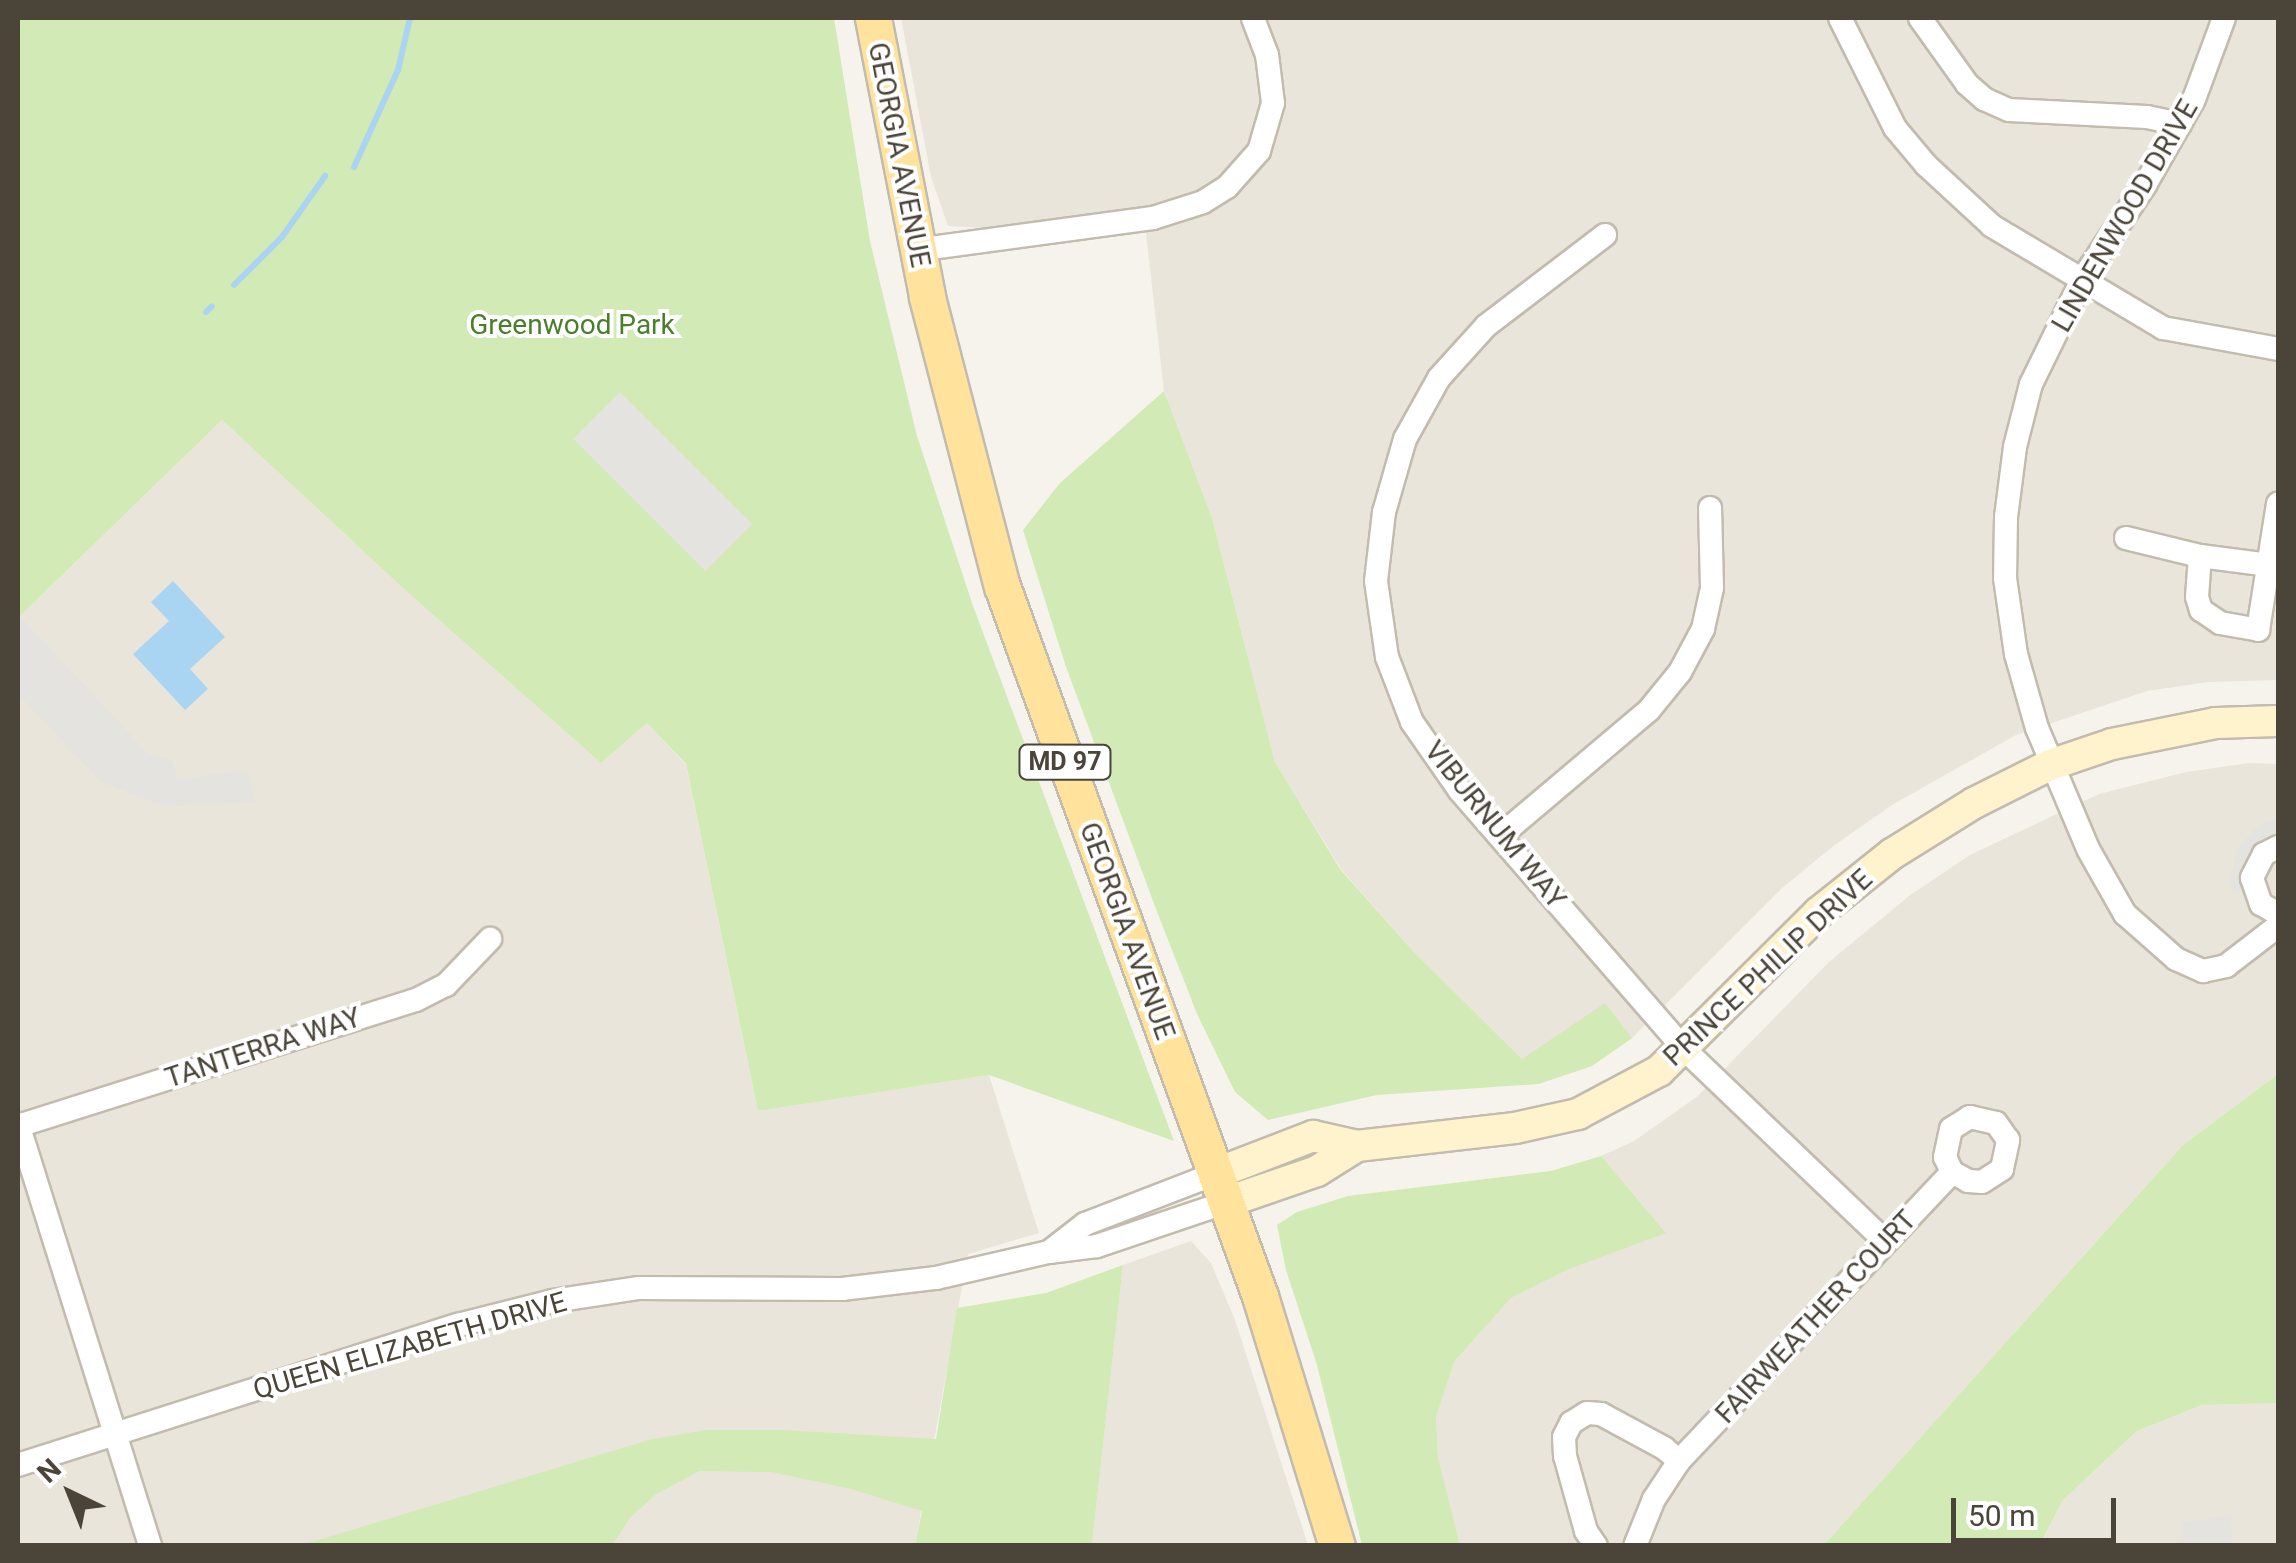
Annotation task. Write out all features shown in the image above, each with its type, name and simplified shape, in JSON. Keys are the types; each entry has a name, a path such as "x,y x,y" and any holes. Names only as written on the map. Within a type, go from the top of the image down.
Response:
{"main road":[{"name":"GEORGIA AVENUE","path":"873,18 916,250 1002,586 1222,1187 1283,1363 1337,1546"}],"street":[{"path":"916,250 1153,218 1203,202 1227,187 1259,150 1273,103 1267,56 1253,18"},
{"path":"1840,18 1878,100 1926,165 1992,226 2163,328 2278,350"},
{"path":"1920,18 1967,84 1984,99 2009,110 2147,117 2180,124"},
{"name":"LINDENWOOD DRIVE","path":"2224,18 2207,74 2083,278 2031,384 2015,447 2006,517 2005,578 2016,654 2050,766 2112,896 2145,934 2176,959 2202,970 2219,970 2278,926"},
{"name":"VIBURNUM WAY","path":"1605,235 1486,326 1439,378 1405,438 1384,512 1376,581 1388,658 1412,722 1460,791 1684,1050 1886,1242"},
{"path":"2200,556 2197,597 2201,610 2237,628 2258,630 2278,504"},
{"path":"1500,836 1649,710 1680,672 1703,629 1712,588 1710,508"},
{"path":"2126,538 2200,556 2268,565"},
{"name":"PRINCE PHILIP DRIVE","path":"1222,1187 1314,1136 1357,1146 1516,1128 1578,1114 1632,1088 1684,1050 1786,944 1852,884 1932,828 2050,766 2152,733 2216,723 2278,721"},
{"path":"2278,847 2264,854 2252,878 2261,904 2278,914"},
{"name":"TANTERRA WAY","path":"18,1126 416,1000 446,985 490,940"},
{"path":"18,1126 150,1546"},
{"name":"FAIRWEATHER COURT","path":"1635,1546 1654,1498 1679,1462 1952,1172"},
{"name":"QUEEN ELIZABETH DRIVE","path":"18,1465 458,1326 553,1301 639,1288 842,1290 936,1278 1049,1252 1085,1224 1222,1187"},
{"path":"1596,1546 1586,1532 1565,1456 1564,1437 1570,1423 1587,1413 1601,1414 1664,1448 1679,1462"}],"shaded area":[{"path":"901,18 2278,18 2278,680 2208,682 2147,691 2016,735 1892,805 1832,847 1781,889 1632,1038 1592,1066 1538,1084 1522,1059 1413,951 1341,869 1275,762 1212,518 1164,391 1143,207 987,228 948,226 931,177"},
{"path":"620,392 752,524 706,571 573,439"},
{"path":"222,420 405,590 601,763 647,723 686,765 758,1111 989,1075 1039,1233 968,1254 915,1545 18,1546 18,618"},
{"path":"18,614 148,753 172,761 178,779 248,771 255,802 164,806 101,782 18,694"},
{"path":"2249,763 2278,764 2278,1074 2183,1145 1824,1545 1460,1545 1438,1457 1436,1416 1454,1362 1511,1298 1567,1270 1665,1232 1601,1156 1634,1141 1698,1096 1829,962 1909,896 1970,855 2099,794 2186,772"},
{"path":"2278,818 2278,847 2253,891 2233,893 2229,882 2239,846 2260,824"},
{"path":"1191,1241 1211,1263 1235,1320 1308,1545 1092,1546 1123,1265"},
{"path":"2278,1403 2278,1545 2040,1546 2063,1500 2137,1431 2202,1405"},
{"path":"2231,1516 2232,1545 2176,1545 2183,1534 2181,1522"}],"green space":[{"name":"Greenwood Park","path":"18,18 834,18 870,241 917,436 973,606 1174,1141 989,1075 758,1111 686,764 647,723 601,763 405,590 222,420 18,618"},
{"path":"1164,391 1212,518 1275,762 1340,869 1413,951 1522,1059 1605,1003 1632,1038 1592,1066 1538,1084 1377,1095 1268,1120 1235,1092 1197,1014 1156,909 1065,664 1023,530 1060,483"},
{"path":"2278,1074 2278,1403 2202,1405 2137,1431 2063,1500 2040,1545 1824,1545 2183,1145"},
{"path":"1601,1156 1666,1233 1567,1270 1511,1298 1454,1362 1436,1417 1438,1457 1460,1545 1362,1545 1277,1225 1297,1212 1348,1196 1551,1171"},
{"path":"1123,1265 1092,1545 915,1545 922,1511 851,1489 772,1472 699,1471 655,1495 630,1518 612,1545 302,1545 652,1439 706,1430 784,1430 936,1439 957,1308 1046,1293"}],"water":[{"path":"173,581 225,637 190,669 208,689 185,710 133,654 169,621 151,602"}],"waterway":[{"path":"354,167 398,70 410,18"},
{"path":"234,285 282,237 325,176"},
{"path":"206,312 212,306"}]}
